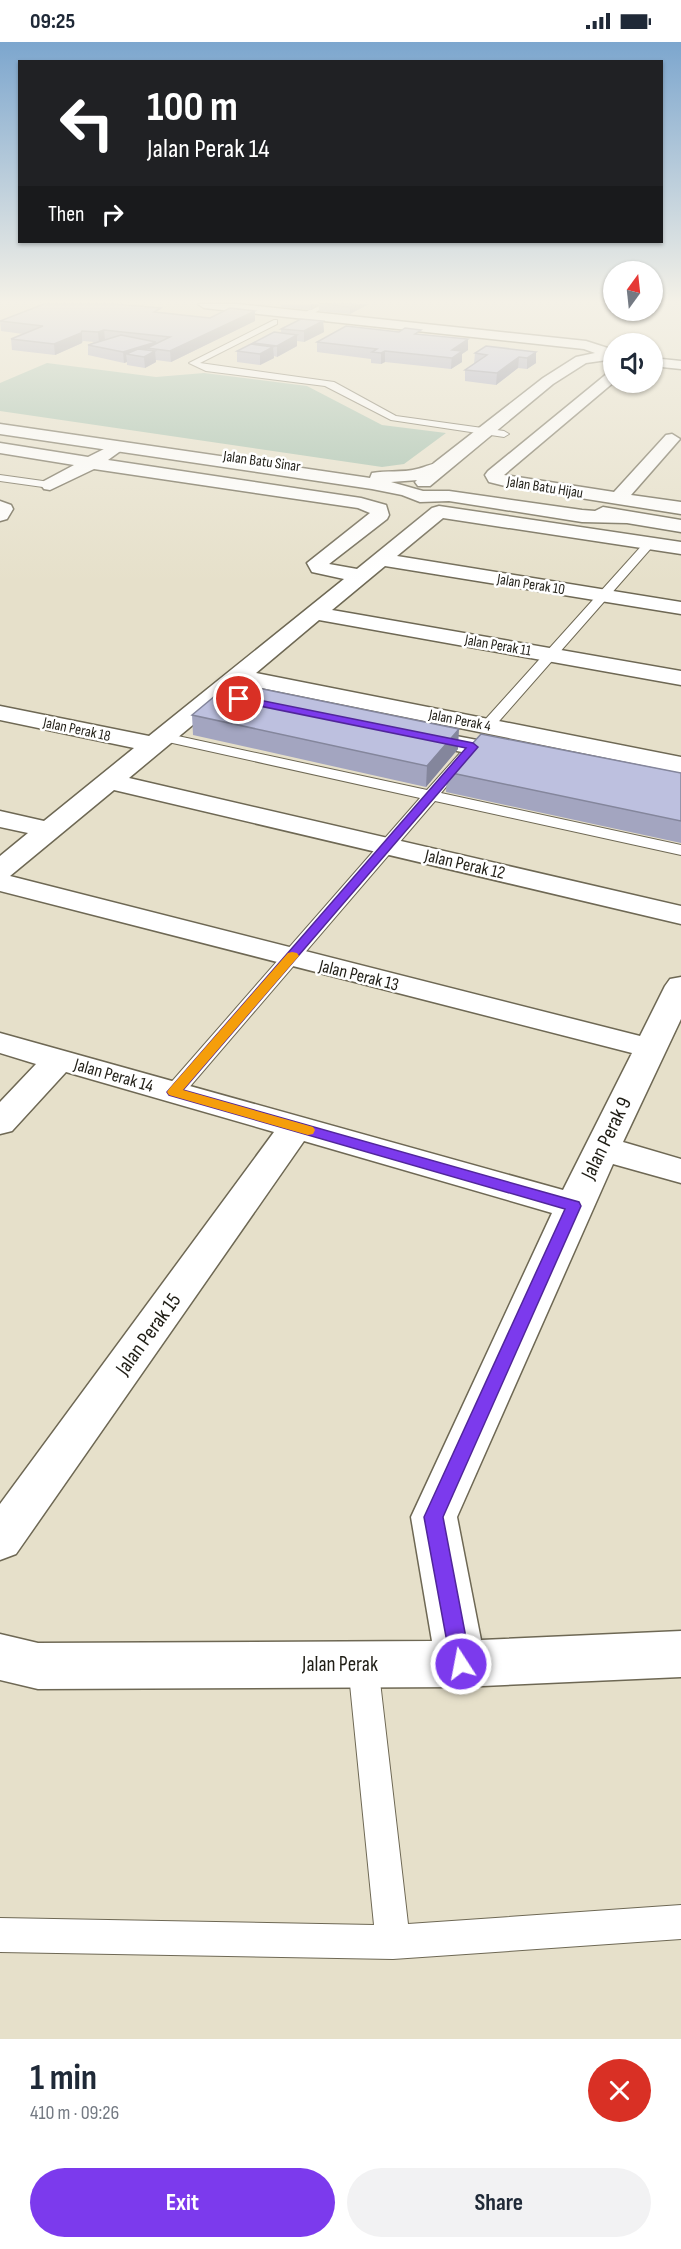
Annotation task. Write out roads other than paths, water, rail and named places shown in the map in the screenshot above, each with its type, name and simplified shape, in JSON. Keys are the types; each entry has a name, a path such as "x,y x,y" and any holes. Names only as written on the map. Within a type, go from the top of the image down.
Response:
{"street":[{"path":"415,487 423,506 443,492 484,431 527,397"},
{"path":"0,870 381,559 443,492 504,434 551,397"},
{"name":"Jalan Batu Hijau","path":"587,397 494,474 495,478 681,508"},
{"name":"Jalan Batu Sinar","path":"0,423 374,477 415,487"},
{"name":"Jalan Batu Sinar","path":"0,429 415,487"},
{"path":"618,499 672,439"},
{"path":"50,485 118,447"},
{"path":"0,448 372,505 379,509 380,515 317,563 319,568 361,576"},
{"path":"374,477 429,472 443,492 649,544 681,548"},
{"path":"415,487 520,507 681,526"},
{"path":"443,492 480,494 592,510 623,518"},
{"path":"0,507 4,509 0,515"},
{"name":"Jalan Perak 10","path":"381,559 681,608"},
{"name":"Jalan Perak 11","path":"315,613 681,678"},
{"name":"Jalan Perak 4","path":"238,676 681,765"},
{"name":"Jalan Perak 4","path":"215,694 681,789"},
{"name":"Jalan Perak 18","path":"0,713 159,741"},
{"name":"Jalan Perak 12","path":"110,781 681,915"},
{"path":"0,819 49,830"},
{"name":"Jalan Perak 13","path":"0,882 650,1048"},
{"name":"Jalan Perak 9","path":"461,1664 434,1517 574,1206 681,986"},
{"name":"Jalan Perak 14","path":"0,1043 574,1206"},
{"path":"0,1123 59,1060"},
{"name":"Jalan Perak 15","path":"0,1540 296,1127"},
{"path":"601,1148 681,1171"},
{"name":"Jalan Perak","path":"0,1657 38,1666 461,1664 681,1654"}],"lane":[{"path":"356,397 393,418 504,434"},
{"path":"0,478 50,485"},
{"path":"488,725 649,544"},
{"path":"159,741 432,795 681,850"},
{"path":"174,1092 473,747"},
{"path":"363,1664 393,1942"},
{"path":"0,1935 393,1942 681,1922"}]}
